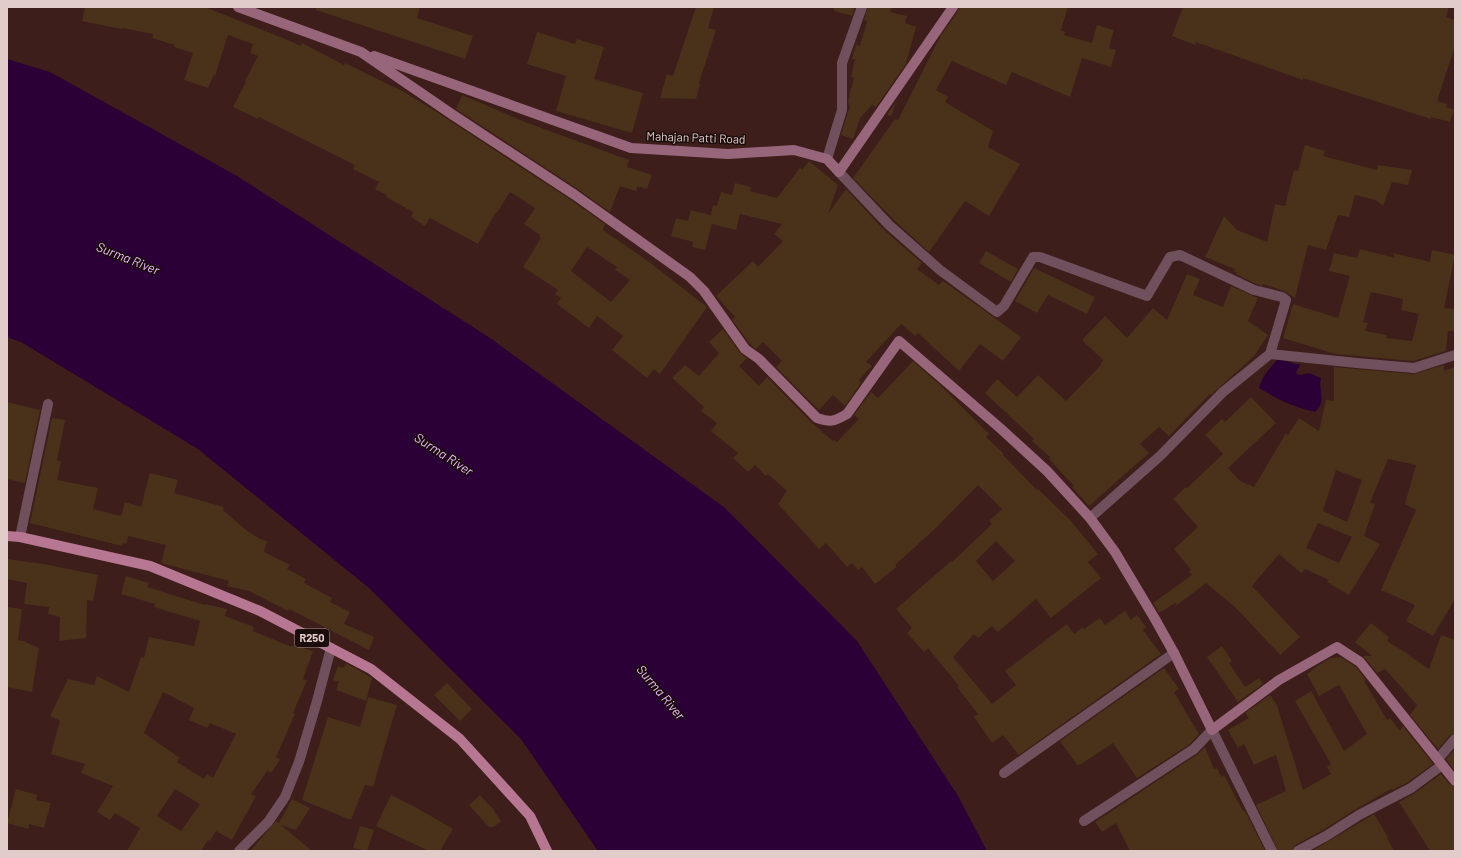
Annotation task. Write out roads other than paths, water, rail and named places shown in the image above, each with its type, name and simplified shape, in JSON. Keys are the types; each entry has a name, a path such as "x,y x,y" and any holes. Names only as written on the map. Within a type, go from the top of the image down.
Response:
{"main road":[{"name":"R250","path":"7,536 20,537 150,566 260,611 371,669 460,739 530,816 547,851"}],"street":[{"path":"238,7 361,52 460,120 575,195 690,277 704,291 745,349 758,359 817,418 828,422 847,414 900,341 1047,471 1090,518 1115,552 1174,653 1272,851"},
{"path":"862,7 842,63 842,110 827,159 888,225 940,270 997,312 1004,306 1033,257 1040,257 1147,296 1170,257 1180,255 1254,290 1282,297 1286,300 1270,354 1223,392 1160,456 1090,518"},
{"path":"839,172 953,7"},
{"name":"Mahajan Patti Road","path":"361,52 631,148 728,154 794,150 827,159"},
{"path":"1270,354 1414,368 1455,355"},
{"path":"20,537 48,404"},
{"path":"1084,821 1194,749 1212,730 1279,680 1337,647 1360,662 1455,781"},
{"path":"239,851 268,822 285,797 299,762 331,648"},
{"path":"1004,773 1174,653"},
{"path":"1298,851 1326,836 1359,815 1411,788 1440,762 1455,739"}],"water":[{"name":"Surma River","path":"7,59 50,72 237,176 487,336 725,508 857,641 958,796 987,851 598,851 521,739 369,588 198,449 21,342 7,337"},
{"path":"1278,359 1300,365 1296,373 1299,375 1309,373 1321,378 1321,404 1315,412 1300,408 1272,396 1259,388 1264,376"}]}
